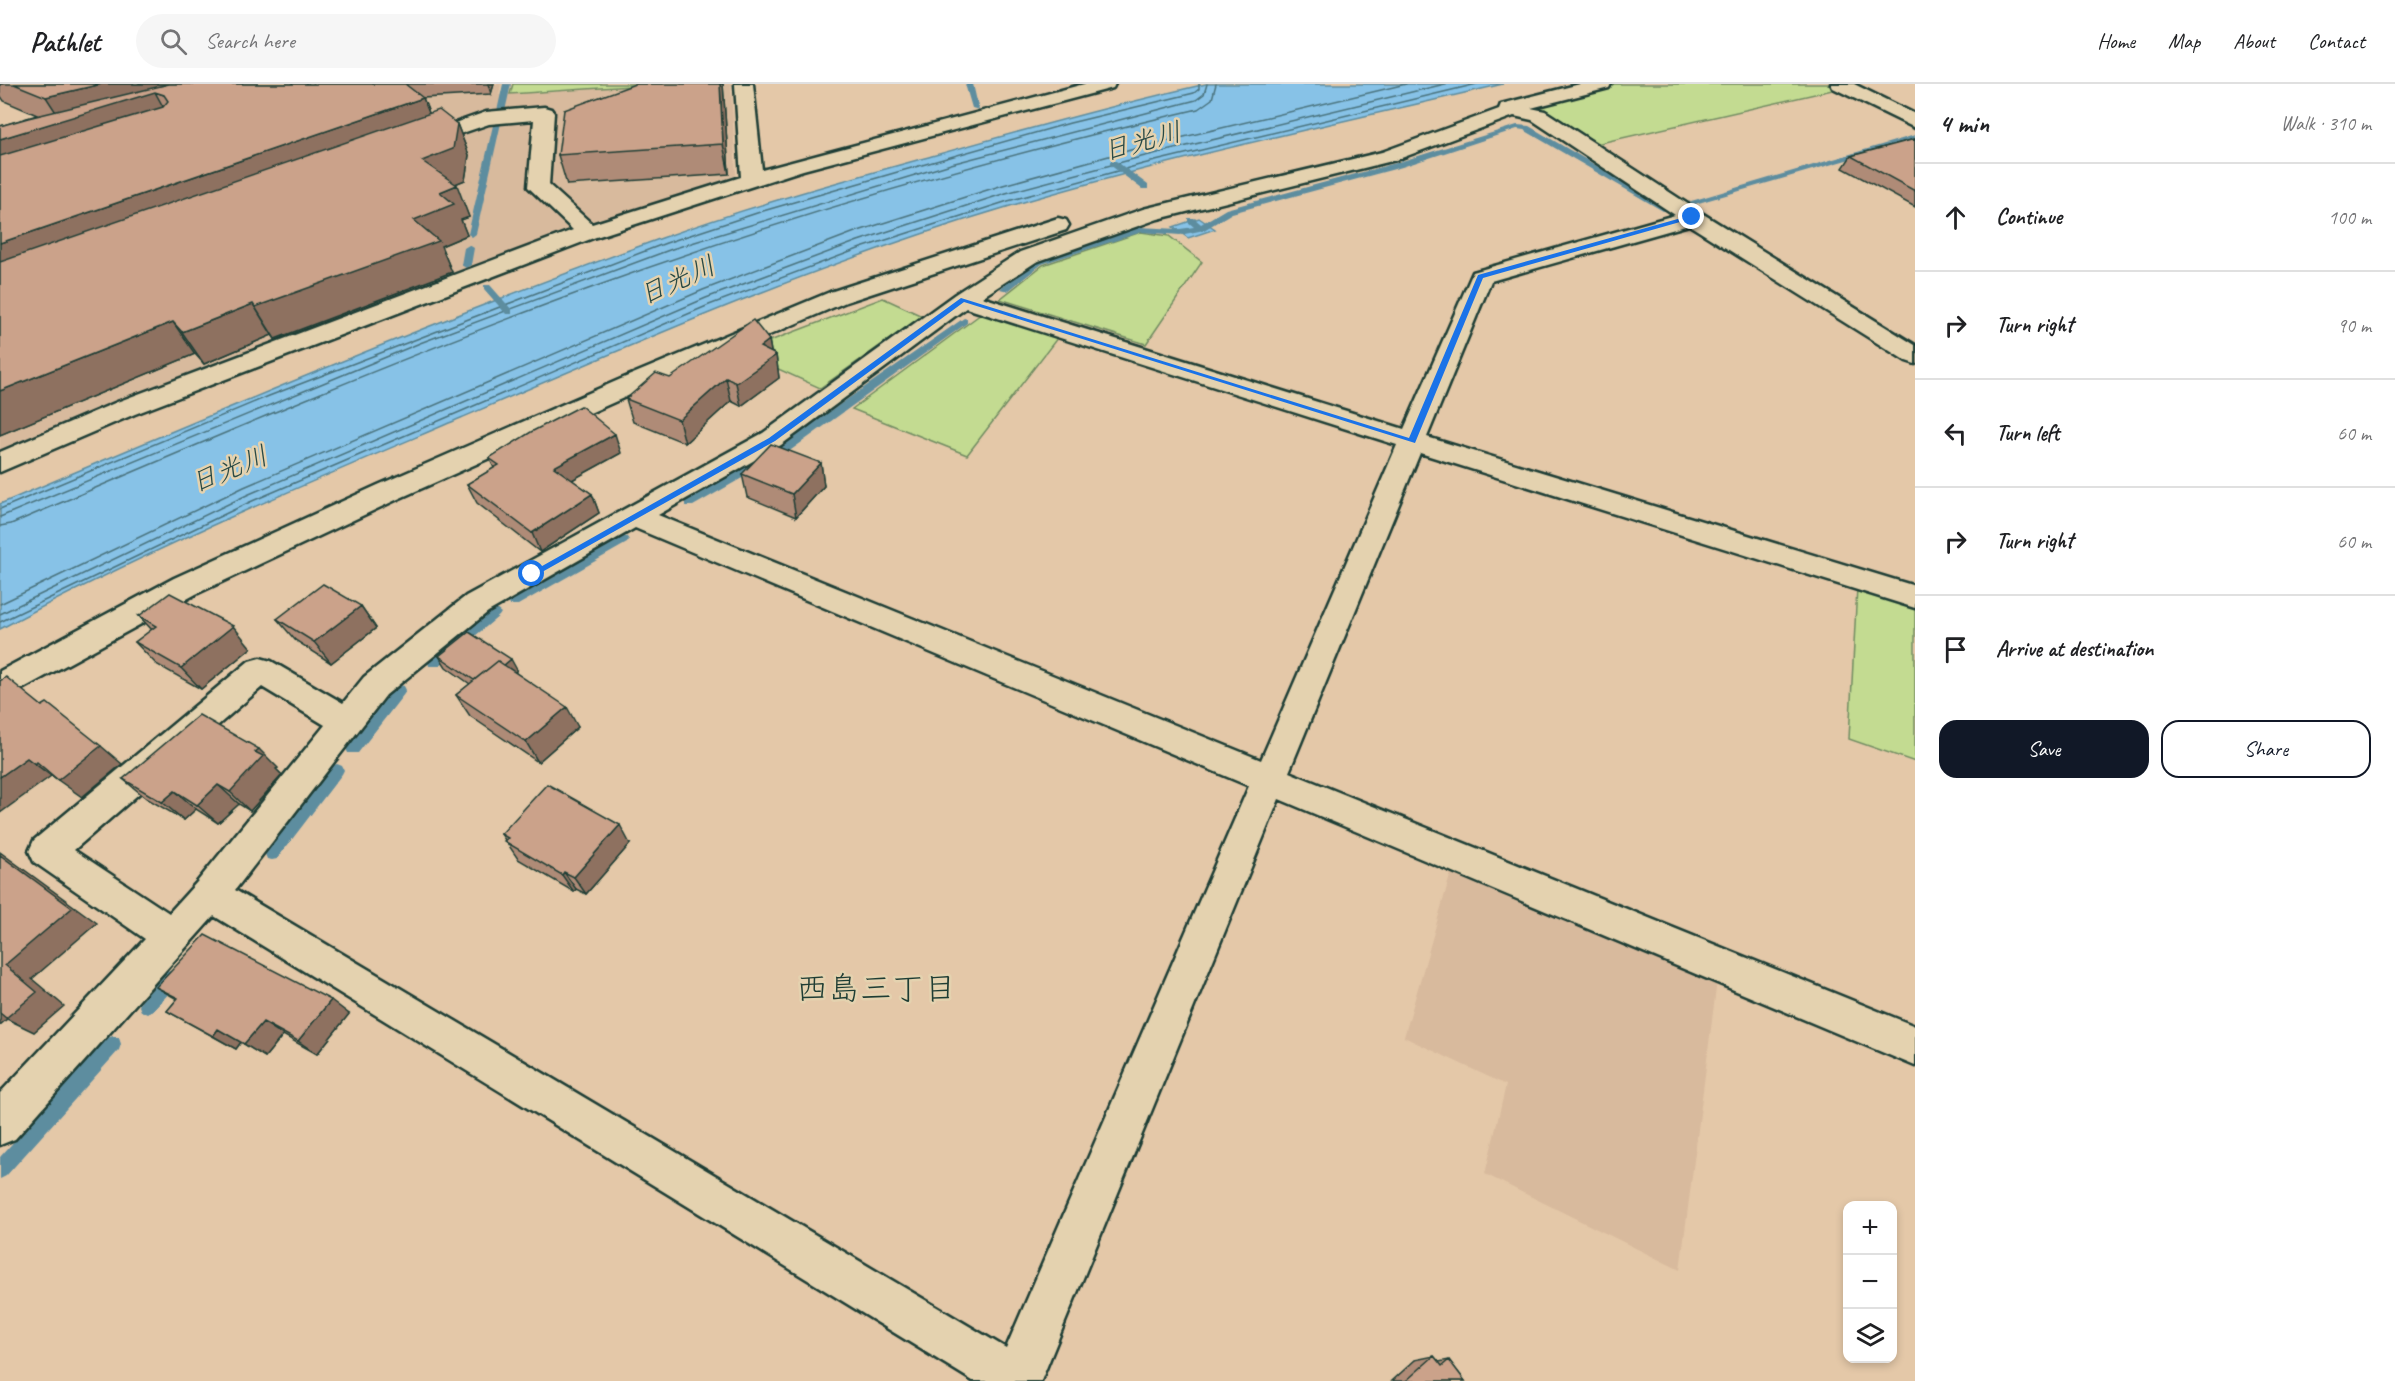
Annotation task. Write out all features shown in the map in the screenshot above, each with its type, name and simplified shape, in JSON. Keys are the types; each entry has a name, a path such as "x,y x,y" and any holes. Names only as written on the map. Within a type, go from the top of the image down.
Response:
{"street":[{"path":"744,84 752,179"},
{"path":"0,463 148,400 588,232 752,179 998,111 1106,84"},
{"path":"0,687 185,586 260,551 630,385 838,297 1020,236 1186,186 1602,84"},
{"path":"1840,84 1915,123"},
{"path":"0,1124 210,894 375,686 477,604 772,439 963,299 1028,257 1151,214 1389,156 1513,110 1538,115 1692,217 1915,356"},
{"path":"398,150 486,118 544,113 538,187 588,232"},
{"path":"210,894 1016,1381 1481,277 1692,217"},
{"path":"963,299 1915,597"},
{"path":"635,517 1915,1046"},
{"path":"172,936 47,850 260,670 347,722"}],"shaded area":[{"path":"275,84 501,84 499,95 662,84 731,84 736,175 338,317 0,453 0,160"},
{"path":"1452,869 1717,981 1680,1270 1485,1174 1506,1085 1404,1037"}],"green space":[{"path":"513,84 662,84 510,94"},
{"path":"1614,84 1828,84 1837,89 1596,144 1540,109 1544,101"},
{"path":"1141,232 1169,236 1202,262 1146,344 1000,299 1043,265"},
{"path":"883,298 922,316 820,388 741,352"},
{"path":"981,314 1058,337 967,455 852,409"},
{"path":"1857,587 1915,605 1915,762 1849,739"}],"water":[{"name":"日光川","path":"1206,84 1503,84 1132,172 940,228 801,277 664,331 286,493 170,544 0,629 0,504 412,333 695,226 796,194 1000,137"},
{"path":"1199,218 1215,229 1188,238 1173,227"}],"building":[{"path":"14,84 102,84 46,97"},
{"path":"169,84 405,84 423,98 0,243 0,156 163,107 168,101 164,95 155,92 0,139 0,126"},
{"path":"635,84 720,84 723,144 558,155 564,110"},
{"path":"439,110 457,124 453,149 422,161 457,185 440,192 454,204 414,220 439,241 255,307 253,304 182,332 173,322 0,391 0,262"},
{"path":"1915,139 1915,191 1851,156"},
{"path":"753,320 769,340 760,347 776,355 736,383 726,378 679,420 626,399 656,373 670,378"},
{"path":"581,406 615,434 554,467 592,494 532,533 467,484 499,465 489,458 531,432"},
{"path":"771,444 821,463 792,494 742,474"},
{"path":"323,584 361,606 314,642 277,619"},
{"path":"170,593 233,626 181,668 135,642 156,626 139,616"},
{"path":"469,632 511,659 504,665 498,661 474,680 439,656"},
{"path":"498,661 567,707 526,742 456,695"},
{"path":"6,677 42,706 47,703 101,746 58,780 37,762 35,764 27,758 0,777 0,681"},
{"path":"199,715 259,749 255,752 263,756 230,792 218,785 197,805 175,791 162,802 123,779"},
{"path":"547,784 620,825 574,877 564,872 562,875 504,841 508,838 501,834"},
{"path":"0,855 72,908 5,965 37,992 6,1018 0,1013"},
{"path":"205,935 331,1000 298,1041 263,1022 244,1044 218,1029 213,1036 167,1011 178,998 156,987"},
{"path":"1434,1356 1442,1366 1449,1360 1465,1381 1406,1381"}],"waterway":[{"path":"501,111 507,84"},
{"path":"969,84 976,108"},
{"path":"472,234 497,123"},
{"path":"1191,220 1201,228 1229,211 1399,165 1517,127 1526,128 1666,209"},
{"path":"1692,202 1915,137"},
{"name":"日光川","path":"1113,163 1145,187"},
{"path":"1005,289 1039,262 1141,229 1180,232 1196,229"},
{"path":"466,265 469,248"},
{"path":"487,287 509,312"},
{"path":"689,503 787,447 964,321"},
{"path":"514,602 623,540"},
{"path":"434,662 495,613"},
{"path":"353,749 399,690"},
{"path":"272,854 337,770"},
{"path":"147,1006 173,977"},
{"path":"0,1170 113,1044"}],"district":[{"name":"西島三丁目","path":"876,988"}],"route":[{"path":"532,574 772,439 963,299 1412,441 1481,277 1692,217"}]}
